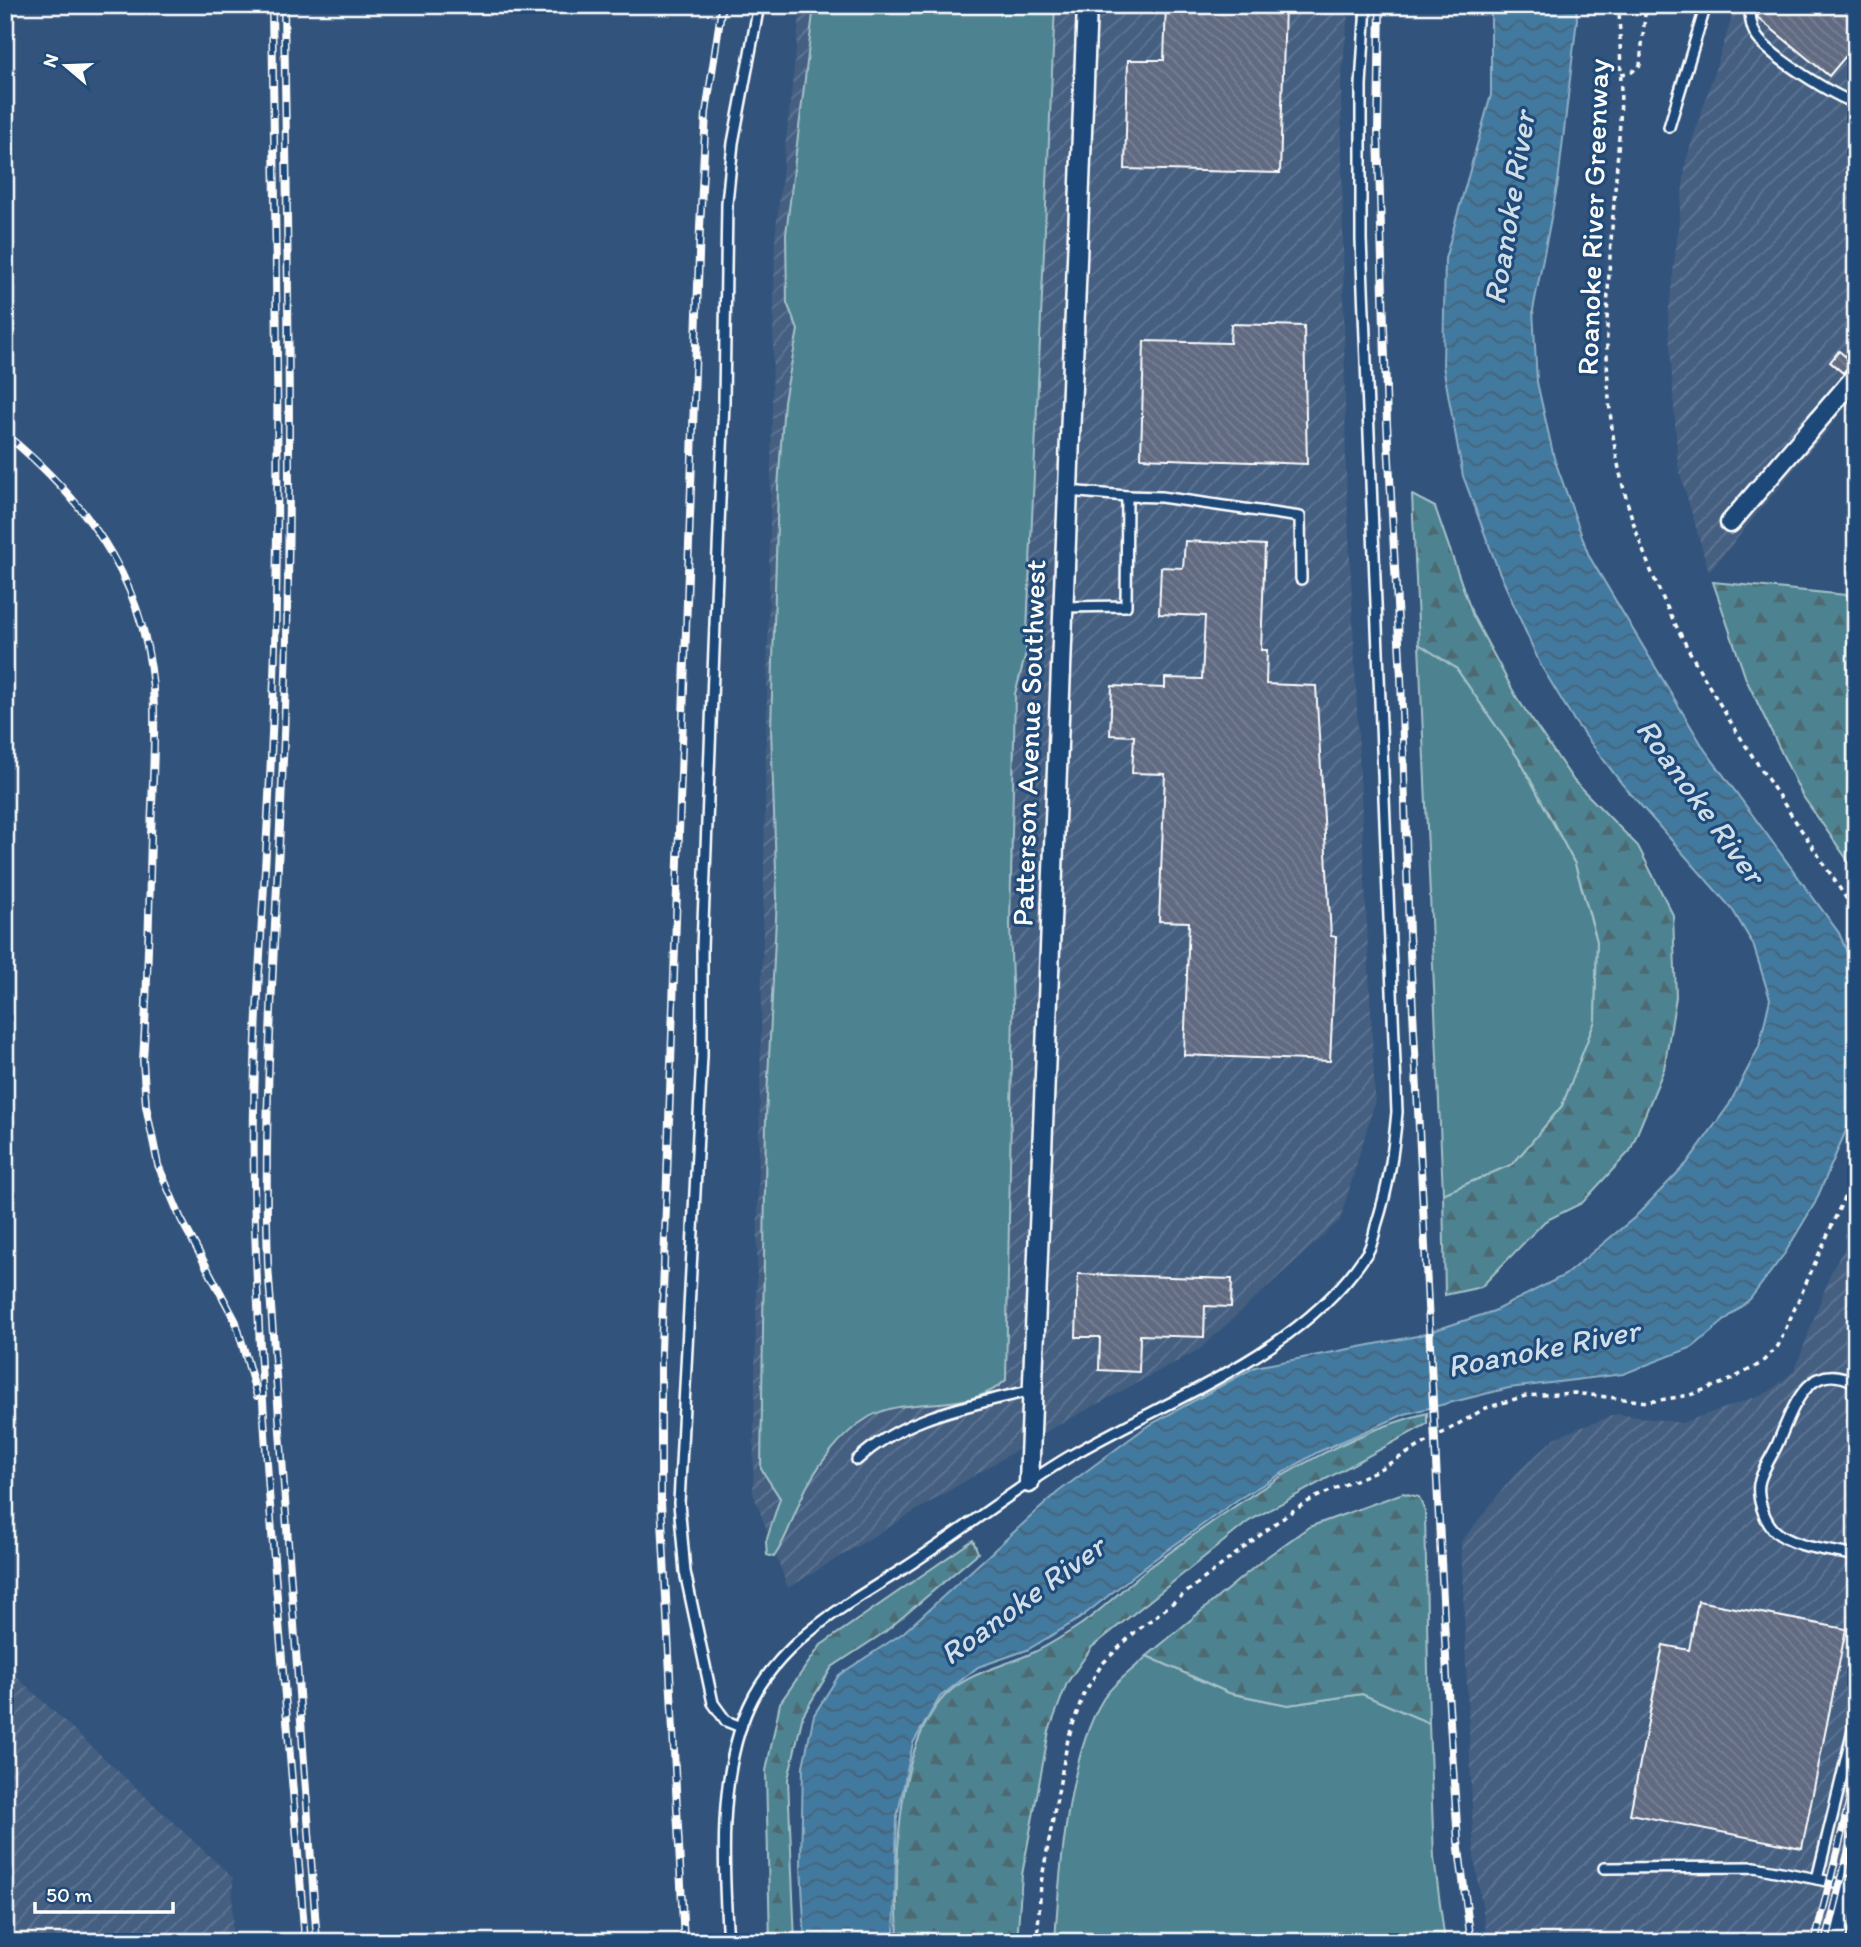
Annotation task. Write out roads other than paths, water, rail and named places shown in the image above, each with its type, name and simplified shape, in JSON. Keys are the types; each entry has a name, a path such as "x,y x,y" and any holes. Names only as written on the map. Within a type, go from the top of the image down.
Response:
{"street":[{"name":"Patterson Avenue Southwest","path":"1029,1483 1087,5"},
{"path":"1730,523 1856,376"},
{"path":"1835,1942 1852,1886"}],"lane":[{"path":"741,1727 726,1721 713,1703 685,1572 678,1503 702,1056 702,947 724,401 727,203 735,130 759,5"},
{"path":"728,1942 723,1874 725,1826 741,1727 762,1682 817,1625 958,1534 1029,1483 1072,1455 1277,1344 1329,1303 1369,1251 1391,1180 1396,1098 1361,240 1361,85 1366,5"},
{"path":"1669,127 1706,5"},
{"path":"1751,5 1752,25 1757,38 1822,89 1856,103"},
{"path":"1067,491 1161,497 1300,517 1301,579"},
{"path":"1062,607 1126,606 1126,496"},
{"path":"1856,1383 1828,1375 1815,1380 1801,1392 1759,1484 1763,1514 1775,1531 1795,1541 1856,1556"},
{"path":"857,1460 887,1435 912,1422 1032,1390"},
{"path":"1817,1879 1856,1718"},
{"path":"1604,1868 1755,1867 1852,1886"}],"water":[{"name":"Roanoke River","path":"1491,5 1576,5 1577,19 1558,182 1533,310 1537,382 1554,458 1589,556 1705,750 1839,933 1856,973 1856,1107 1815,1203 1785,1253 1750,1299 1693,1347 1623,1374 1509,1388 1405,1414 1318,1452 1237,1500 1148,1564 1079,1619 1027,1650 978,1667 940,1697 913,1743 897,1817 894,1942 805,1942 801,1866 803,1766 814,1715 839,1675 903,1633 1058,1492 1146,1427 1255,1367 1417,1336 1494,1311 1565,1275 1634,1218 1687,1163 1729,1105 1759,1047 1770,999 1753,944 1732,909 1622,784 1575,722 1540,664 1498,569 1463,476 1443,366 1445,259 1491,95"}],"railway":[{"path":"272,5 277,356 276,619 255,1065 254,1184 267,1468 305,1942"},
{"path":"284,5 289,532 282,778 269,1056 268,1265 317,1942"},
{"path":"684,1942 661,1501 661,1351 700,227 706,113 722,5"},
{"path":"1380,5 1378,133 1387,423 1401,677 1409,933 1447,1677 1458,1841 1471,1942"},
{"path":"5,434 37,462 90,522 112,555 129,590 142,627 151,667 154,709 143,1060 146,1106 158,1165 181,1219 236,1322 257,1396"},
{"path":"1815,1942 1856,1775"},
{"path":"1826,1942 1856,1821"}]}
